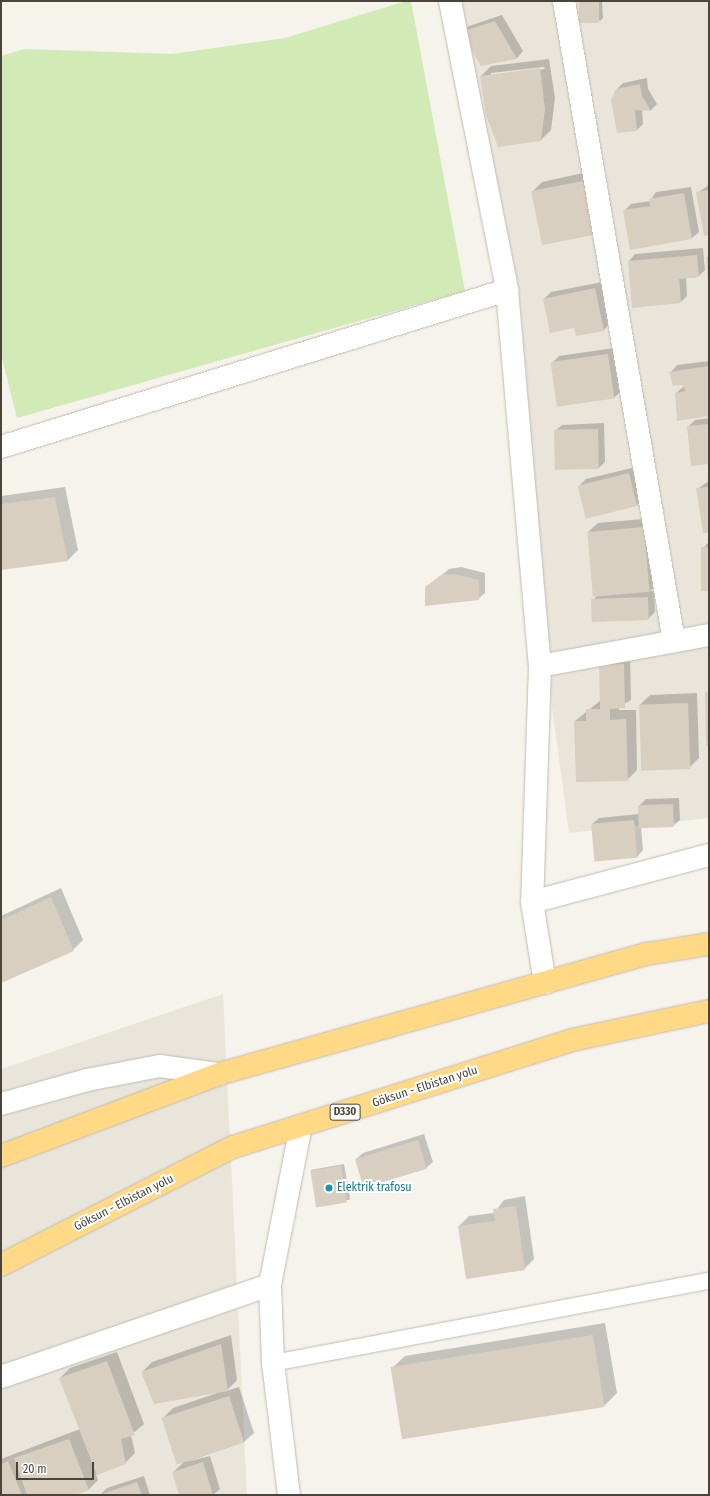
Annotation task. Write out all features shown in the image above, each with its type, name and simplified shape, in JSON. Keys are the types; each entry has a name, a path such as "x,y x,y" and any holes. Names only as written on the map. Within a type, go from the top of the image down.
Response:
{"highway":[{"path":"1,1156 219,1074 647,954 709,944"},
{"name":"Göksun - Elbistan yolu","path":"1,1265 233,1147 572,1040 709,1011"}],"street":[{"path":"450,1 508,290 540,666 532,902 545,983"},
{"path":"564,1 674,642"},
{"path":"1,447 508,290"},
{"path":"540,666 709,635"},
{"path":"532,902 709,855"},
{"path":"1,1104 87,1080 160,1066 219,1074"},
{"path":"289,1495 274,1363 270,1285 301,1126"},
{"path":"1,1377 270,1285"}],"lane":[{"path":"274,1363 709,1281"}],"shaded area":[{"path":"457,1 709,1 709,818 569,833"},
{"path":"223,994 247,1495 1,1495 1,1069"}],"green space":[{"path":"406,1 411,1 465,291 17,418 1,354 1,56 24,49 172,54 285,38"}],"building":[{"path":"579,1 599,1 599,23 579,23"},
{"path":"495,21 517,59 481,66 461,32"},
{"path":"540,68 545,109 541,141 498,147 486,115 480,76"},
{"path":"640,84 642,96 651,111 635,110 637,131 617,133 611,100 616,89"},
{"path":"583,181 588,204 592,200 599,234 542,245 531,191"},
{"path":"709,190 709,235 704,236 696,192"},
{"path":"684,193 692,239 630,250 623,210 650,206 649,199"},
{"path":"697,255 699,277 679,279 681,303 632,308 628,261"},
{"path":"706,257 709,257 709,283 708,283"},
{"path":"595,288 604,331 576,336 574,328 550,333 543,299"},
{"path":"608,354 614,399 557,407 551,362"},
{"path":"709,366 709,416 677,421 675,393 686,391 682,385 673,386 669,372"},
{"path":"709,424 709,464 691,466 687,426"},
{"path":"598,429 599,469 555,470 554,430"},
{"path":"629,473 637,506 586,519 578,486"},
{"path":"709,487 709,533 703,533 696,488"},
{"path":"55,497 68,561 1,570 1,504"},
{"path":"644,527 650,592 593,597 587,532"},
{"path":"701,547 709,547 709,591 701,591"},
{"path":"454,574 479,580 479,600 425,606 425,587 441,575"},
{"path":"648,597 649,620 592,622 591,599"},
{"path":"624,664 625,708 610,709 610,720 626,719 628,781 576,782 574,721 586,721 586,709 600,709 599,665"},
{"path":"705,692 709,692 709,746 706,746"},
{"path":"688,703 690,769 641,771 639,705"},
{"path":"673,804 674,827 639,828 638,805"},
{"path":"634,820 637,858 594,862 591,824"},
{"path":"51,897 74,951 1,983 1,920"},
{"path":"418,1140 427,1169 364,1188 355,1159"},
{"name":"Elektrik trafosu","path":"341,1166 347,1203 316,1207 310,1171"},
{"path":"516,1206 525,1270 466,1279 458,1226 495,1221 493,1209"},
{"path":"593,1335 604,1407 402,1439 391,1367"},
{"path":"221,1344 228,1391 154,1404 141,1372"},
{"path":"107,1361 135,1435 121,1439 126,1464 97,1475 59,1378"},
{"path":"229,1396 244,1443 177,1465 161,1418"},
{"path":"69,1439 89,1490 75,1495 27,1495 14,1458"},
{"path":"8,1461 22,1495 1,1495 1,1464"},
{"path":"203,1462 213,1495 179,1495 172,1472"},
{"path":"137,1482 142,1495 99,1495"}],"place":[{"name":"Elektrik trafosu","path":"329,1188"}]}
